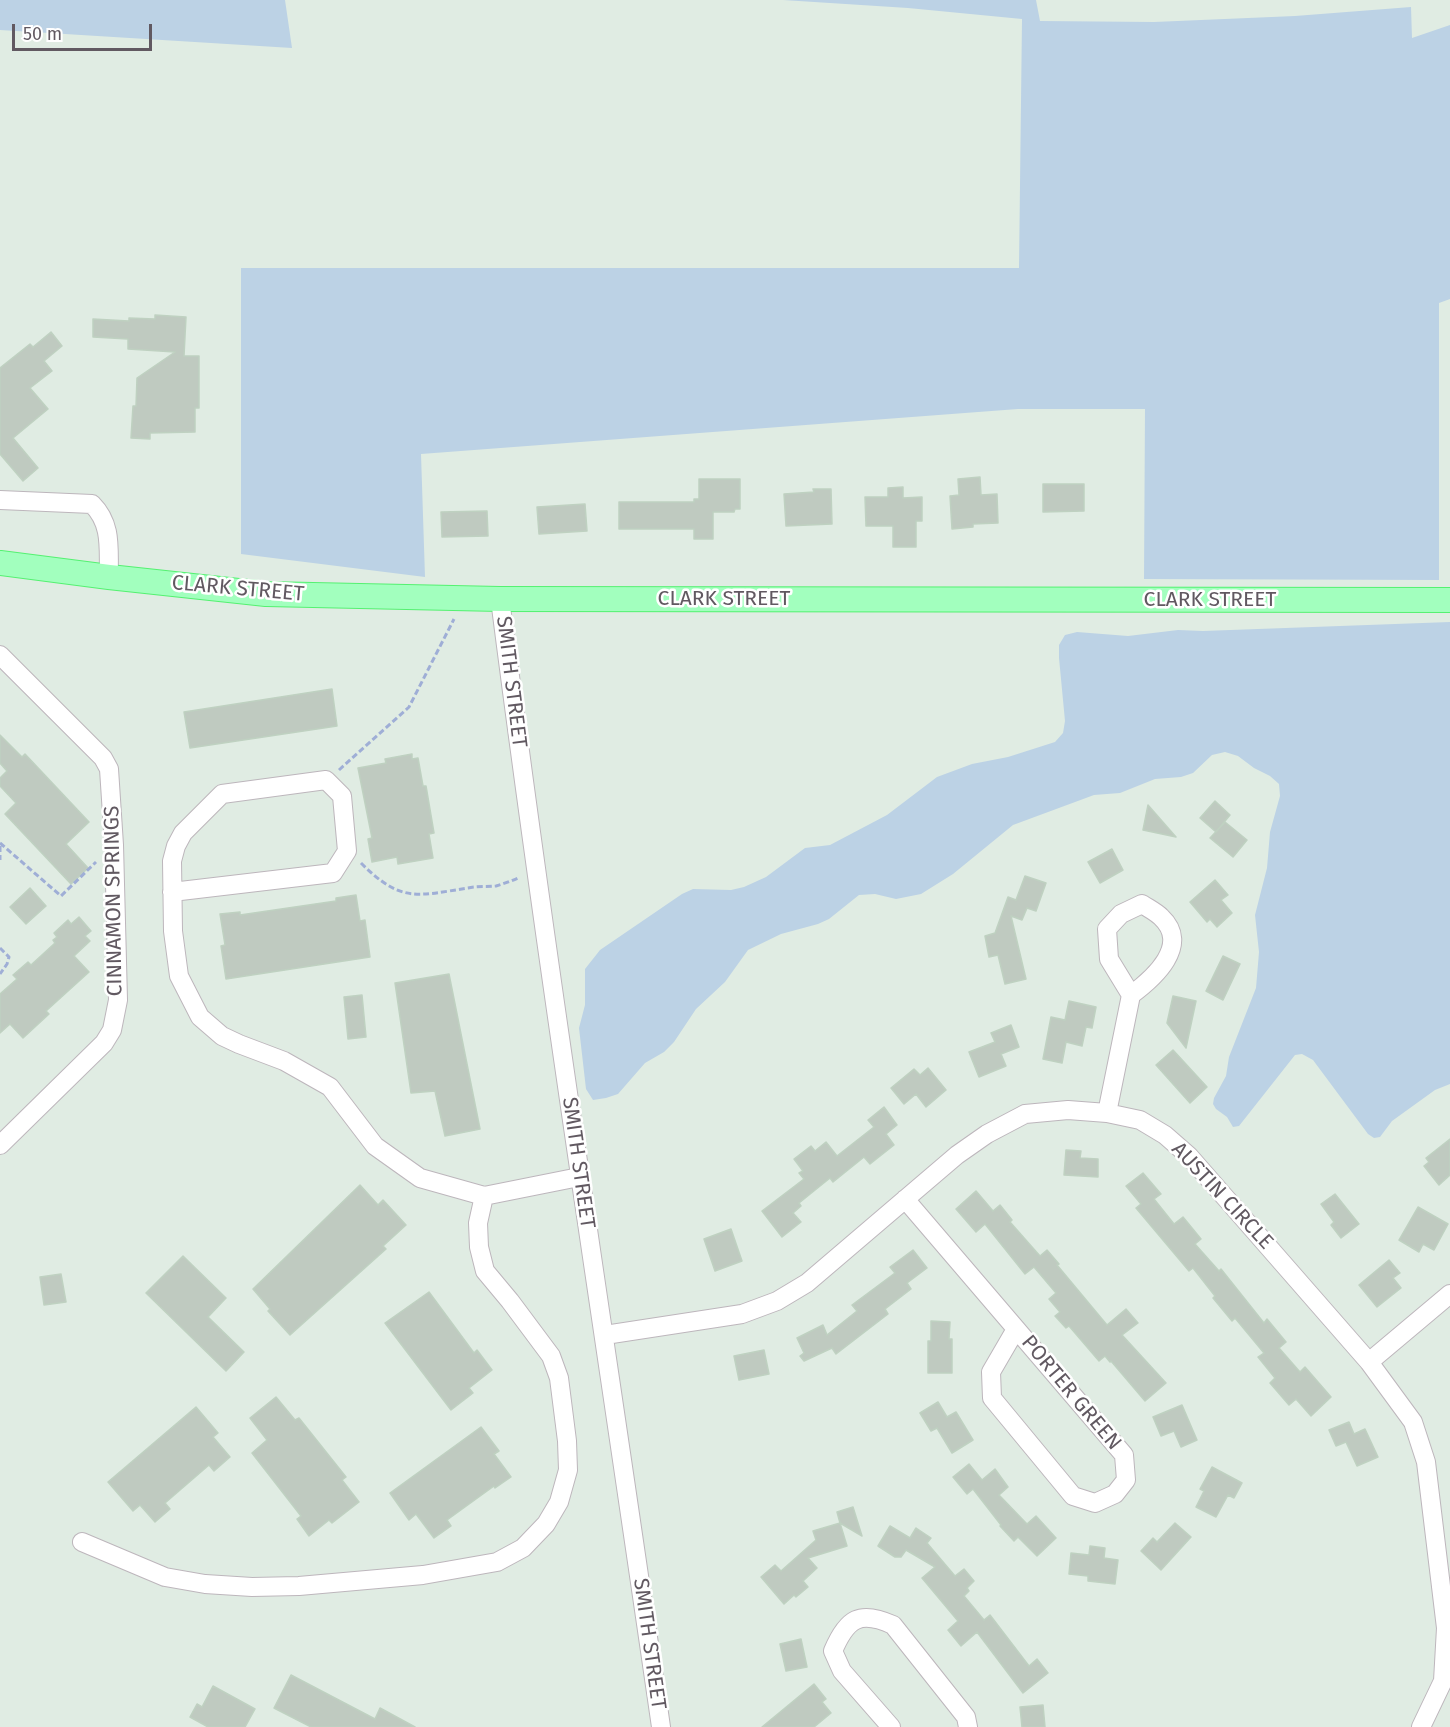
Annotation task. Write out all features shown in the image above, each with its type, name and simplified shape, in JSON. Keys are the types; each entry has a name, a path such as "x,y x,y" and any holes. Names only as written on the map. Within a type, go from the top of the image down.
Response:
{"main road":[{"name":"CLARK STREET","path":"0,563 266,594 500,599 1450,600"}],"street":[{"path":"0,501 92,504 100,512 107,525 109,577"},
{"name":"SMITH STREET","path":"500,599 579,1177 661,1727"},
{"name":"CINNAMON SPRINGS","path":"0,655 106,764 111,778 118,1000 112,1030 104,1043 0,1145"},
{"path":"172,892 333,873 347,851 342,796 326,780 222,794 183,833 176,846 172,861 172,892 173,931 179,976 200,1017 222,1036 284,1061 330,1087 375,1146 420,1178 484,1196 579,1177"},
{"path":"1107,1113 1131,995 1151,980 1170,954 1172,930 1161,916 1142,904 1121,914 1107,929 1109,959 1131,995"},
{"name":"AUSTIN CIRCLE","path":"604,1335 742,1314 777,1301 807,1283 965,1149 987,1134 1025,1114 1068,1110 1107,1113 1140,1120 1165,1135 1189,1156 1369,1362 1413,1422 1426,1462 1446,1628 1443,1681 1421,1727"},
{"path":"82,1542 165,1577 205,1584 252,1587 299,1586 423,1575 497,1562 523,1548 546,1524 559,1502 568,1470 567,1441 559,1378 550,1356 485,1271 479,1247 478,1223 484,1196"},
{"name":"PORTER GREEN","path":"905,1199 1124,1455 1126,1480 1115,1494 1095,1503 1073,1496 992,1398 991,1372 1016,1329"},
{"path":"1369,1362 1450,1294"},
{"path":"891,1727 842,1671 833,1651 842,1629 858,1618 877,1618 893,1625 966,1717 968,1727"}],"path":[{"path":"326,780 409,707 454,619"},
{"path":"0,844 61,896 114,845"},
{"path":"0,844 0,860"},
{"path":"347,851 378,880 406,893 424,895 470,887 496,886 518,878"},
{"path":"0,948 9,957 0,974"}],"shaded area":[{"path":"0,0 285,0 292,48 0,30"},
{"path":"783,0 1036,0 1040,21 1154,22 1295,16 1411,7 1412,38 1450,25 1450,299 1439,303 1439,580 1144,579 1145,409 1018,409 421,454 425,577 241,554 241,268 1019,268 1022,19 908,8"},
{"path":"1450,622 1450,1084 1435,1090 1392,1121 1380,1137 1374,1138 1368,1134 1313,1060 1302,1054 1295,1055 1239,1126 1233,1127 1227,1117 1213,1104 1226,1076 1229,1057 1256,988 1259,952 1255,915 1267,868 1270,832 1280,796 1279,784 1270,776 1238,756 1225,752 1212,755 1193,773 1181,777 1155,779 1120,793 1094,795 1013,825 953,874 921,894 896,899 875,894 859,895 829,919 781,934 748,950 725,982 696,1009 674,1042 664,1052 645,1063 618,1094 593,1100 586,1089 579,1028 585,1005 585,969 600,950 682,894 693,889 731,890 766,877 805,848 830,845 887,815 937,777 972,764 1008,757 1055,742 1063,733 1065,721 1059,645 1065,635 1077,632 1128,636 1178,630"}],"building":[{"path":"155,315 186,317 184,356 199,356 199,408 195,408 195,432 150,433 150,439 131,438 137,378 175,352 128,349 128,339 93,337 93,319 129,321 129,318 155,319"},
{"path":"51,332 62,346 44,361 52,371 30,388 48,409 13,438 38,468 23,481 0,454 0,368 30,344 33,347"},
{"path":"980,477 981,495 997,494 998,523 973,524 973,527 952,529 950,496 959,495 958,479"},
{"path":"699,479 740,479 740,509 735,509 734,512 713,512 713,539 694,539 694,529 619,529 619,502 694,502 694,499 699,499"},
{"path":"1043,484 1084,484 1084,511 1043,512"},
{"path":"903,487 903,498 922,497 922,521 916,521 916,547 893,547 893,526 866,526 865,497 888,497 888,488"},
{"path":"813,489 831,489 832,524 786,526 784,494 814,492"},
{"path":"585,504 587,531 539,534 537,507"},
{"path":"487,511 488,536 442,537 441,512"},
{"path":"332,689 337,726 190,748 184,712"},
{"path":"0,735 22,757 25,754 89,822 66,844 88,868 71,884 5,814 16,803 0,786 0,778 7,771 0,763"},
{"path":"412,754 412,759 418,758 423,786 426,786 434,833 429,834 433,858 398,864 397,857 372,862 368,839 372,838 358,768 386,763 385,759"},
{"path":"1215,801 1230,815 1216,832 1200,818"},
{"path":"1148,805 1176,837 1143,830"},
{"path":"1225,822 1247,840 1233,857 1210,838"},
{"path":"1112,849 1123,870 1100,883 1088,862"},
{"path":"1025,876 1046,883 1036,911 1027,908 1022,920 1011,916 1026,979 1005,984 998,955 989,957 985,936 995,933 1008,897 1016,900"},
{"path":"1215,880 1228,895 1221,900 1232,913 1217,927 1210,919 1207,922 1190,902"},
{"path":"30,888 46,906 26,924 10,907"},
{"path":"356,895 360,921 365,920 370,957 226,979 221,946 225,945 220,914 240,912 240,915 336,901 336,898"},
{"path":"79,917 91,931 85,936 90,941 74,956 89,972 46,1011 49,1014 23,1038 10,1024 0,1033 0,994 17,979 13,975 28,962 31,965 55,943 53,940 57,937 54,933 68,920 71,924"},
{"path":"1223,956 1240,964 1223,1000 1206,991"},
{"path":"449,974 480,1129 445,1136 435,1091 411,1093 395,983"},
{"path":"362,995 366,1037 348,1039 344,997"},
{"path":"1173,996 1196,1001 1186,1048 1167,1023"},
{"path":"1069,1001 1096,1007 1092,1028 1086,1027 1082,1046 1066,1042 1062,1063 1043,1059 1051,1017 1065,1020"},
{"path":"1011,1025 1019,1047 1001,1054 1006,1066 979,1077 969,1052 995,1042 991,1033"},
{"path":"1173,1050 1207,1087 1190,1103 1156,1065"},
{"path":"928,1068 946,1090 926,1107 916,1094 904,1104 891,1088 914,1069 920,1075"},
{"path":"884,1107 897,1125 886,1134 894,1145 870,1164 864,1157 833,1182 830,1178 799,1203 801,1206 793,1213 801,1222 782,1237 762,1211 804,1179 799,1173 803,1171 794,1159 811,1146 815,1151 826,1142 837,1156 874,1127 868,1120"},
{"path":"1450,1139 1450,1175 1439,1185 1424,1166 1429,1162 1426,1158"},
{"path":"1066,1150 1081,1151 1080,1158 1098,1159 1098,1177 1064,1175"},
{"path":"1143,1173 1161,1194 1154,1199 1174,1224 1183,1217 1201,1239 1195,1244 1219,1271 1221,1269 1264,1323 1267,1319 1286,1342 1279,1348 1300,1372 1305,1367 1331,1397 1311,1416 1296,1399 1289,1405 1270,1383 1275,1378 1258,1357 1264,1353 1235,1318 1232,1321 1193,1268 1189,1271 1136,1208 1141,1204 1126,1186"},
{"path":"360,1185 378,1205 383,1200 406,1225 383,1246 386,1249 290,1335 268,1311 270,1309 253,1289"},
{"path":"976,1191 993,1211 1000,1205 1012,1220 1010,1222 1040,1256 1047,1250 1107,1325 1126,1309 1138,1323 1122,1335 1166,1383 1145,1401 1111,1361 1105,1356 1099,1361 1069,1326 1066,1328 1055,1316 1060,1312 1049,1299 1056,1293 1034,1267 1025,1274 985,1224 976,1232 956,1209"},
{"path":"1335,1194 1359,1224 1341,1238 1331,1225 1334,1222 1321,1204"},
{"path":"1418,1207 1448,1224 1434,1250 1423,1244 1419,1252 1399,1240"},
{"path":"731,1229 742,1261 715,1271 704,1239"},
{"path":"913,1250 927,1268 907,1283 911,1289 885,1309 888,1314 836,1354 832,1348 804,1361 800,1356 804,1353 797,1338 823,1325 827,1335 857,1311 852,1305 895,1273 890,1267"},
{"path":"183,1256 226,1298 208,1317 244,1352 226,1371 146,1293"},
{"path":"1389,1260 1400,1273 1393,1278 1401,1288 1377,1307 1359,1285"},
{"path":"61,1274 66,1302 44,1305 40,1277"},
{"path":"429,1292 474,1353 477,1350 492,1370 469,1388 473,1393 451,1410 385,1323"},
{"path":"931,1321 950,1322 952,1373 928,1373 928,1341 931,1341"},
{"path":"764,1350 769,1374 739,1380 734,1356"},
{"path":"276,1397 295,1420 299,1418 346,1477 342,1480 359,1502 332,1523 329,1520 309,1536 297,1519 301,1516 252,1453 267,1440 250,1418"},
{"path":"938,1402 947,1417 956,1412 973,1440 952,1453 937,1428 931,1431 920,1413"},
{"path":"1182,1405 1197,1440 1181,1447 1174,1431 1161,1436 1153,1417"},
{"path":"196,1407 218,1433 213,1437 230,1457 214,1471 209,1465 165,1503 170,1509 155,1522 140,1505 133,1511 108,1482"},
{"path":"1349,1422 1354,1434 1365,1429 1378,1457 1357,1466 1346,1442 1336,1446 1329,1430"},
{"path":"481,1427 499,1451 494,1454 511,1477 495,1488 494,1486 447,1520 451,1526 434,1538 416,1514 409,1520 390,1493"},
{"path":"969,1464 982,1480 995,1469 1008,1487 999,1495 1027,1524 1036,1516 1056,1538 1037,1556 1018,1537 1014,1541 973,1489 967,1494 953,1477"},
{"path":"1212,1467 1242,1483 1234,1498 1228,1495 1216,1517 1196,1507 1204,1491 1200,1489"},
{"path":"853,1507 862,1536 840,1523 837,1512"},
{"path":"840,1523 847,1546 808,1558 817,1568 803,1581 808,1587 784,1604 761,1577 775,1565 781,1571 816,1540 813,1531"},
{"path":"1175,1523 1191,1537 1161,1570 1141,1551 1153,1538 1157,1542"},
{"path":"890,1526 910,1538 916,1528 931,1538 927,1543 955,1576 964,1569 974,1581 967,1588 969,1591 964,1596 984,1620 990,1615 1029,1666 1037,1659 1048,1673 1023,1693 977,1632 961,1646 948,1630 958,1621 922,1578 935,1567 906,1550 901,1557 895,1557 878,1546"},
{"path":"1090,1546 1105,1548 1104,1558 1118,1560 1115,1584 1088,1581 1088,1576 1069,1574 1071,1553 1089,1555"},
{"path":"801,1639 807,1667 786,1671 780,1644"},
{"path":"291,1675 375,1719 380,1708 415,1727 311,1727 274,1708"},
{"path":"814,1684 826,1699 822,1702 831,1713 814,1727 762,1727"},
{"path":"213,1686 255,1709 245,1727 208,1727 190,1717 197,1704 202,1707"},
{"path":"1043,1705 1045,1727 1022,1727 1020,1707"}]}
